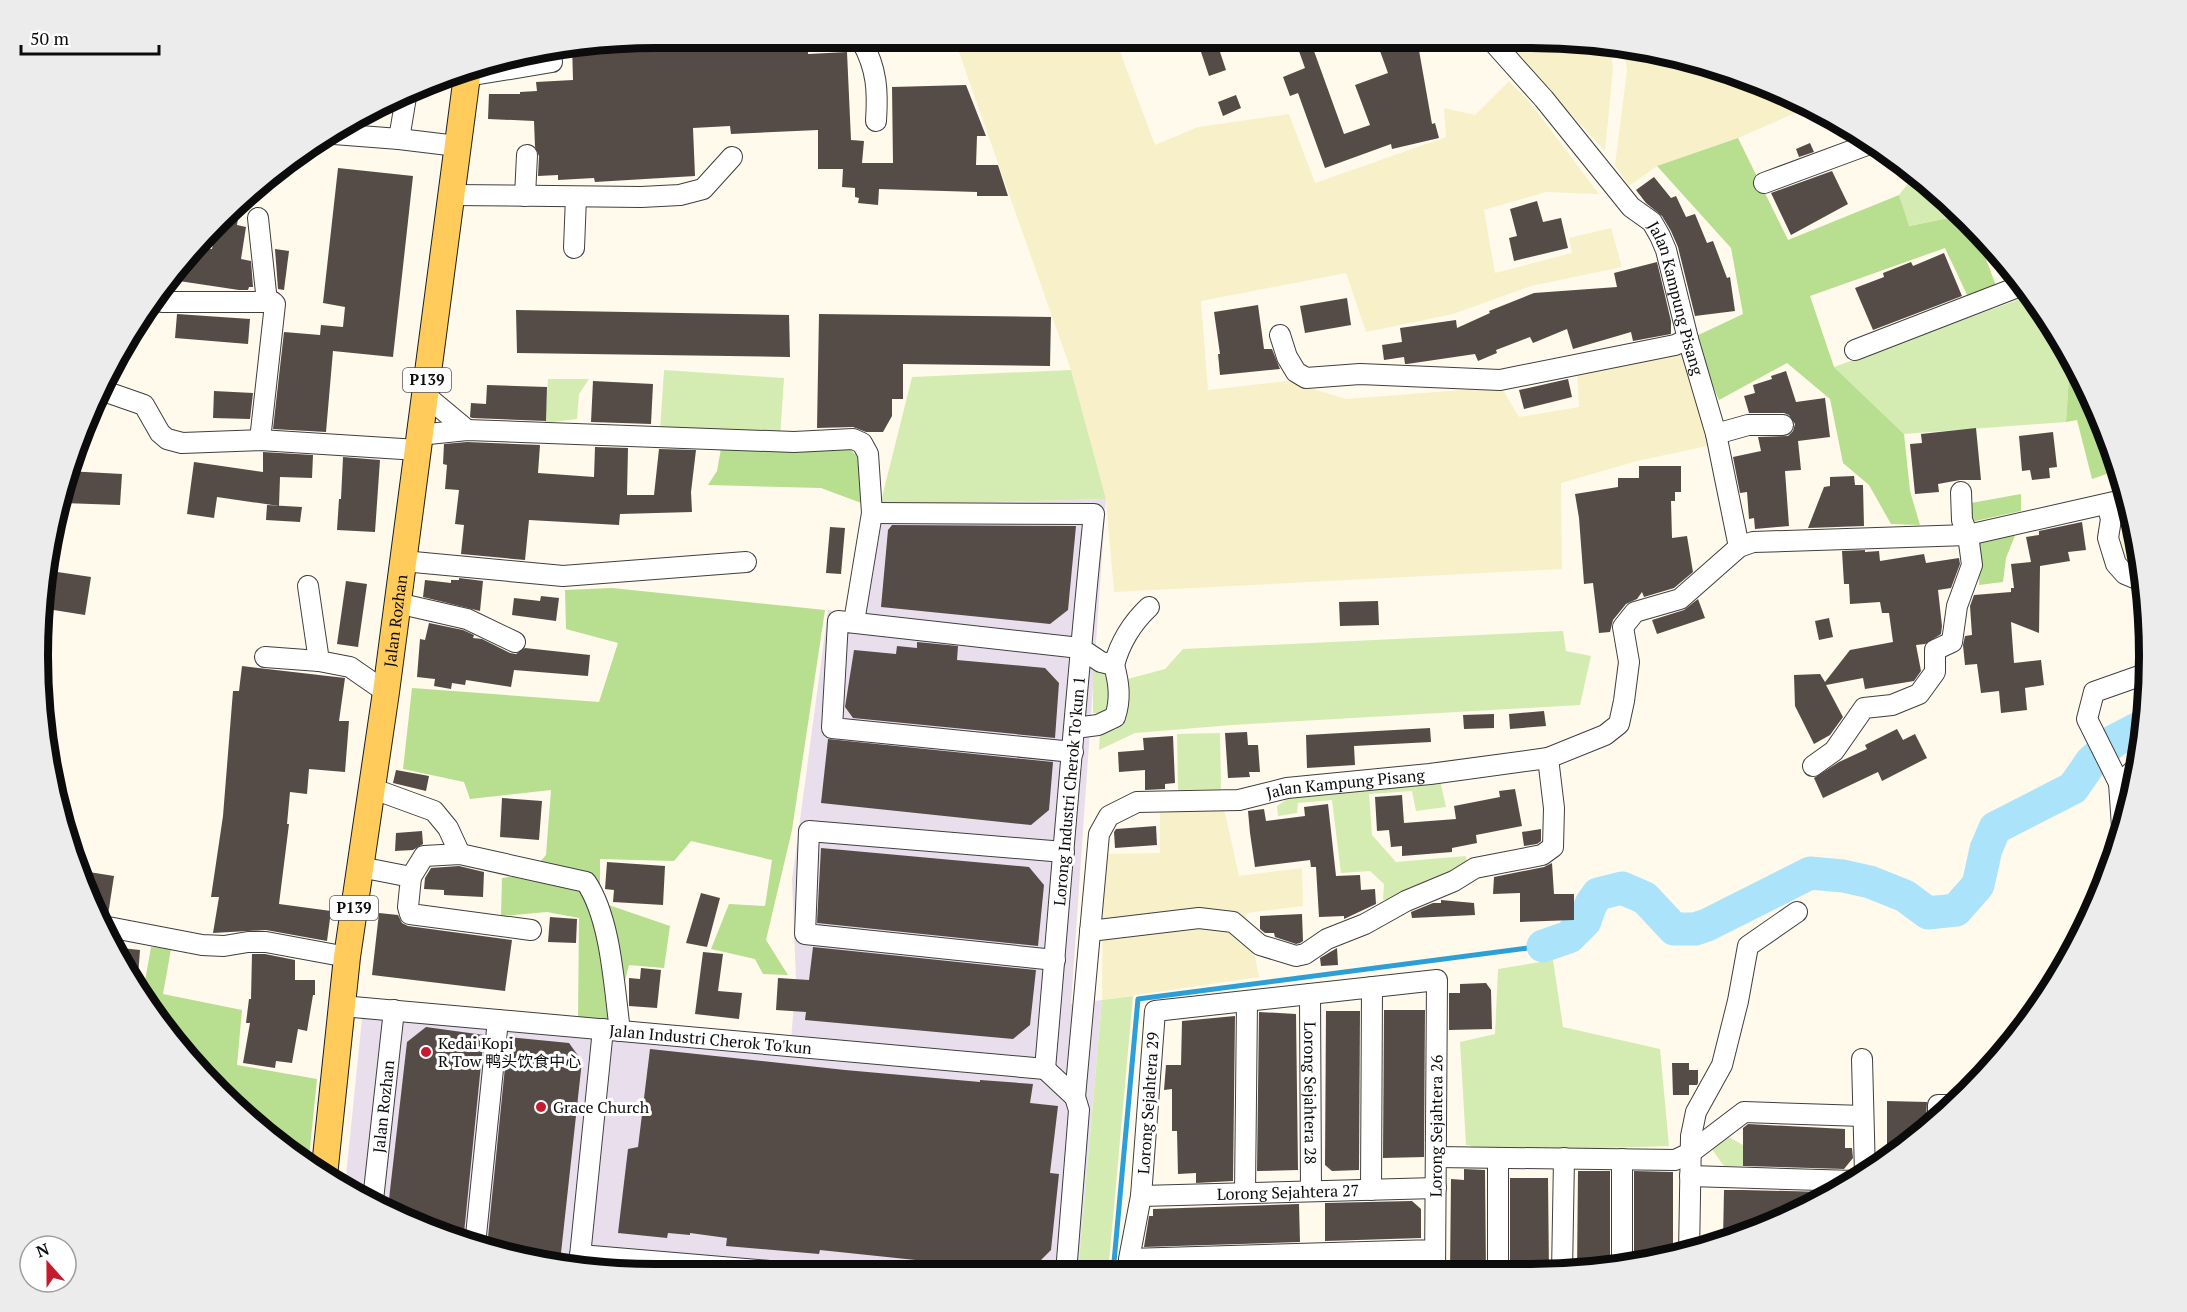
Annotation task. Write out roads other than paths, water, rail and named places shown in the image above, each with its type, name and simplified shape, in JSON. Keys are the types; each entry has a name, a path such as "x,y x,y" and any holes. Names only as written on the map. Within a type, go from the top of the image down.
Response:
{"main road":[{"name":"Jalan Rozhan","path":"325,1166 347,957 386,692 466,79"}],"street":[{"path":"866,48 872,58 878,91 876,121"},
{"name":"Jalan Kampung Pisang","path":"1067,1264 1079,1110 1075,1097 1090,931 1099,834 1108,816 1137,802 1239,800 1287,788 1430,774 1548,758 1605,735 1619,724 1624,701 1629,662 1623,627 1635,612 1680,599 1738,547 1716,434 1688,339 1666,250 1652,222 1631,207 1544,99 1498,48"},
{"path":"505,67 552,62"},
{"path":"399,139 405,102"},
{"path":"343,135 457,146"},
{"path":"1764,183 1863,146"},
{"path":"525,196 526,155"},
{"path":"451,195 641,198 692,193 703,189 732,157"},
{"path":"574,248 576,196"},
{"path":"258,218 267,302"},
{"path":"1855,350 2015,288"},
{"path":"162,302 273,302 276,306 260,440"},
{"path":"1280,335 1287,357 1296,372 1306,378 1360,374 1500,380 1675,345 1688,339"},
{"path":"108,393 144,405 160,433 167,439 182,442 260,440 419,442 467,430 794,442 854,439 862,443 868,454 872,513 846,621 832,728 1073,752"},
{"path":"425,395 467,430"},
{"path":"1716,434 1748,425 1783,425"},
{"path":"1813,766 1834,752 1864,708 1892,705 1919,694 1935,672 1935,650 1952,642 1957,606 1972,565 1968,535 1962,520 1961,492"},
{"path":"1738,547 1753,542 1968,535 2119,502"},
{"path":"2107,505 2111,519 2108,538 2116,564 2125,574 2134,578"},
{"name":"Lorong Industri Cherok To'kun 1","path":"872,513 1094,514 1080,648 1045,1069"},
{"path":"403,561 563,576 746,562"},
{"path":"308,586 319,661"},
{"path":"398,603 467,619 515,642"},
{"path":"1075,728 1098,724 1115,717 1119,704 1114,664 1118,649 1134,624 1149,607"},
{"path":"846,621 1080,648 1101,662 1114,664"},
{"path":"265,657 319,661 350,667 386,692"},
{"path":"2120,803 2119,783 2087,719 2094,692 2138,677"},
{"path":"1090,931 1199,918 1233,922 1260,945 1296,956 1305,954 1327,939 1365,924 1406,901 1475,868 1542,855 1553,847 1554,807 1548,758"},
{"path":"2119,783 2127,777"},
{"path":"371,788 434,811 448,828 460,854"},
{"path":"1055,960 805,934 809,831 1064,852"},
{"path":"531,930 411,914 408,907 411,877 424,856 460,854 586,882 595,895 603,916 612,1030 580,1259"},
{"path":"360,867 411,877"},
{"path":"1694,1241 1690,1153 1696,1112 1722,1065 1738,1002 1748,946 1797,912"},
{"path":"112,928 202,945 224,946 267,942 347,957"},
{"name":"Lorong Sejahtera 26","path":"1371,987 1437,980 1435,1264"},
{"path":"1245,1193 1247,1001 1371,987 1371,1190"},
{"name":"Lorong Sejahtera 28","path":"1310,994 1311,1191"},
{"name":"Lorong Sejahtera 29","path":"1247,1001 1155,1011 1141,1196 1129,1259 1435,1250"},
{"name":"Jalan Industri Cherok To'kun","path":"342,1006 1045,1069"},
{"name":"Jalan Rozhan","path":"374,1194 393,1010"},
{"path":"476,1236 498,1020"},
{"path":"1862,1059 1865,1165"},
{"path":"1045,1069 1075,1097"},
{"path":"1436,1157 1675,1160 1690,1153 1744,1112 1863,1116"},
{"path":"1498,1158 1498,1264"},
{"path":"1562,1263 1564,1158"},
{"path":"1622,1159 1622,1257"},
{"path":"1690,1176 1839,1181"},
{"name":"Lorong Sejahtera 27","path":"1141,1196 1436,1188"},
{"path":"597,1261 638,1264"}],"waterway":[{"path":"1543,946 1569,937 1585,921 1591,904 1598,894 1622,888 1645,898 1674,929 1695,929 1707,925 1810,873 1843,876 1870,882 1905,896 1928,913 1956,910 1978,885 1986,849 1995,828 2073,788 2091,762 2114,741 2134,730"},
{"path":"1114,1264 1138,999 1543,946"}],"place":[{"name":"Kedai Kopi R Tow 鸭头饮食中心","path":"426,1052"},
{"name":"Grace Church","path":"541,1107"}]}
